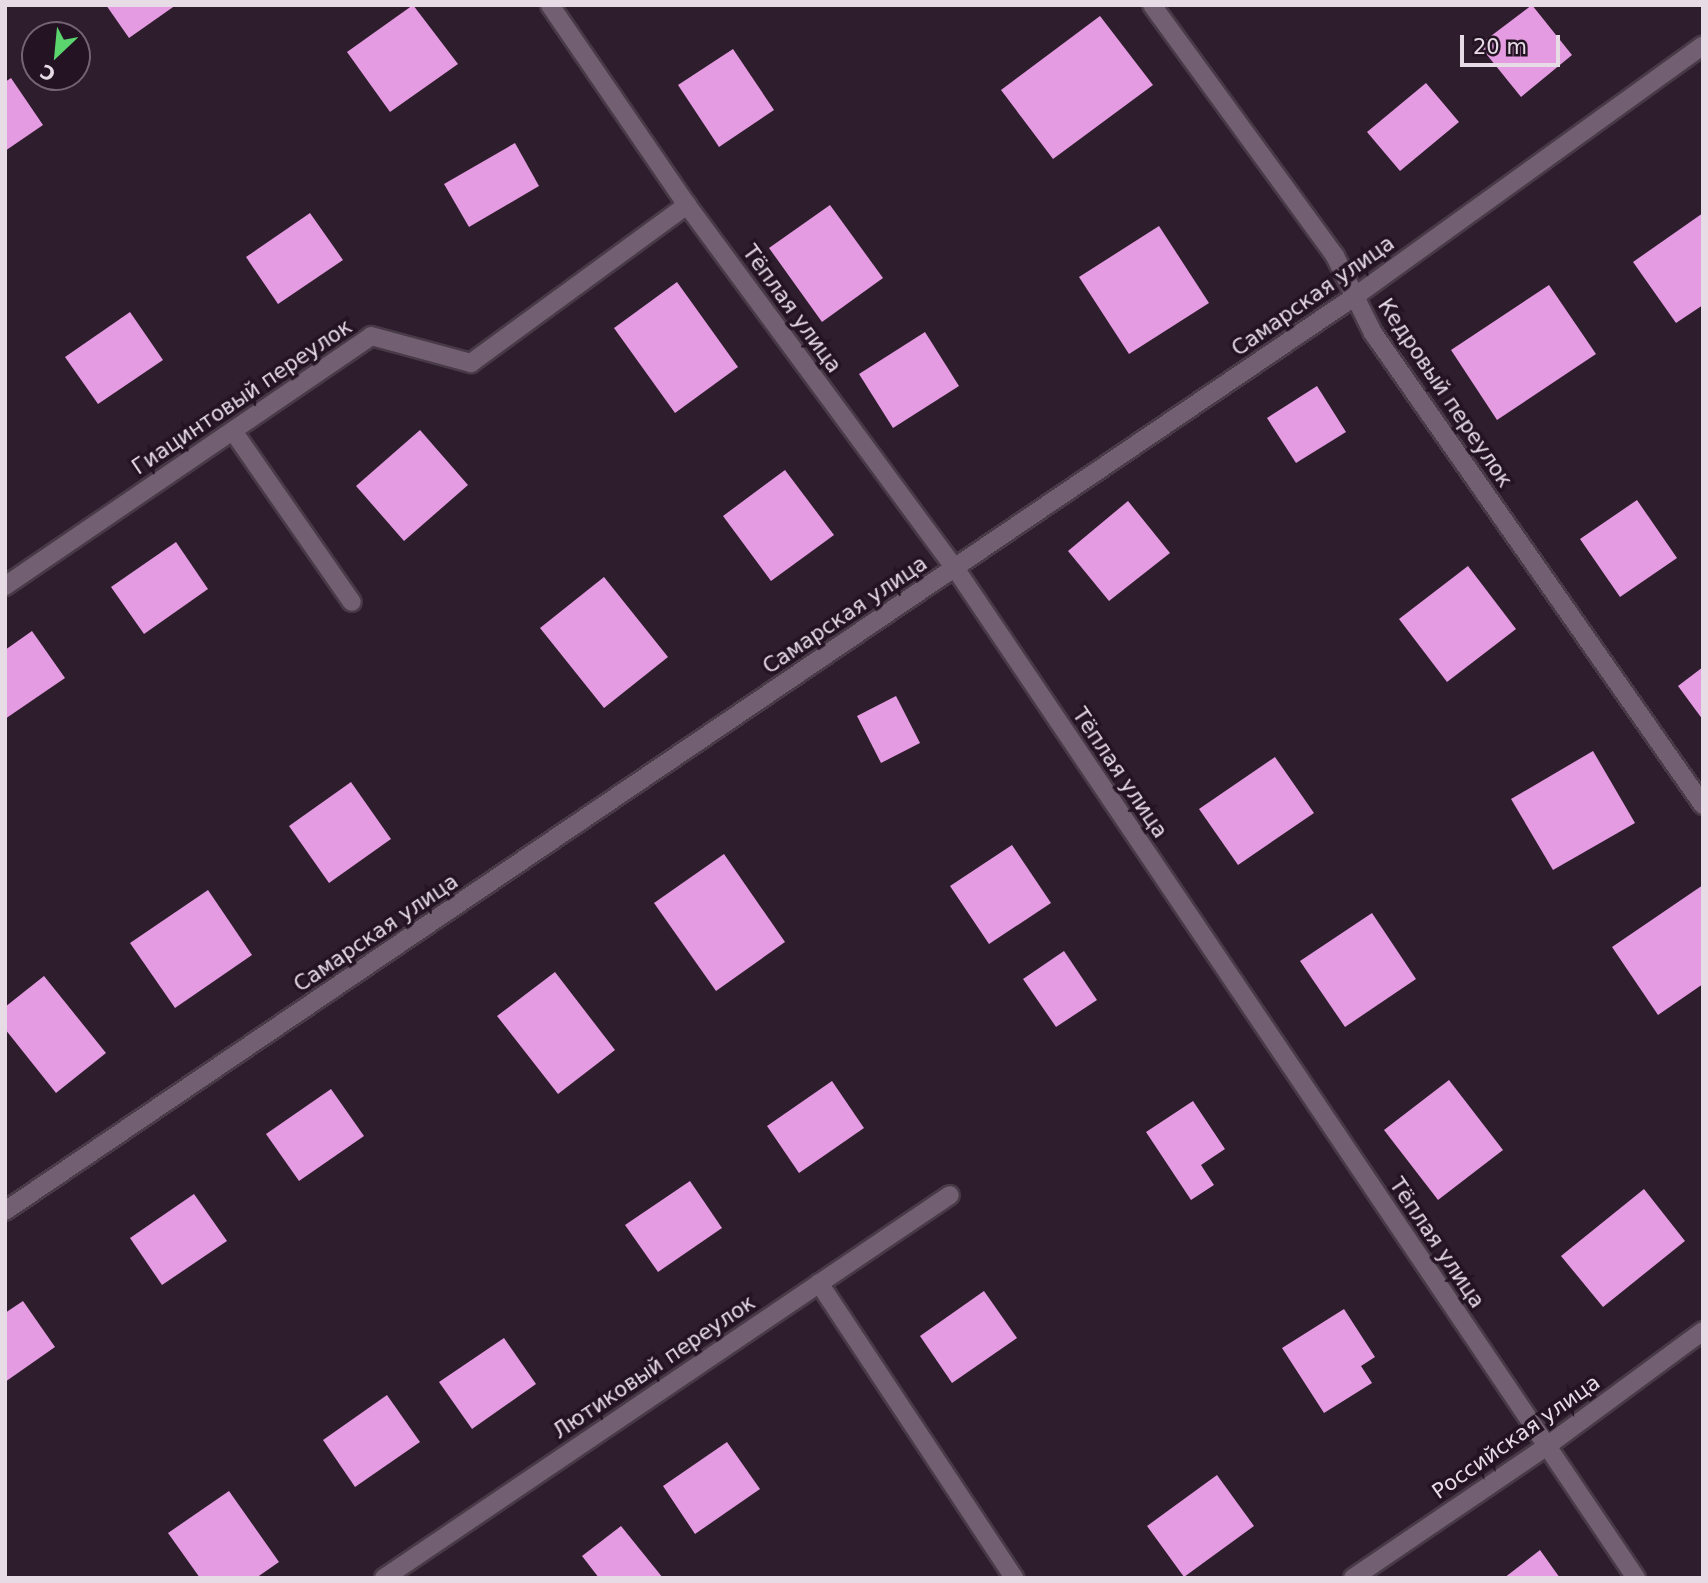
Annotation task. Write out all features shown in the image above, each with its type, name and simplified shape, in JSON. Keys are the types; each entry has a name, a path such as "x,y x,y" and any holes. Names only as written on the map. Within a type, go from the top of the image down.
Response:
{"street":[{"name":"Тёплая улица","path":"550,5 687,205 955,568 1636,1578"},
{"name":"Кедровый переулок","path":"1152,5 1335,256 1373,333 1703,805"},
{"name":"Самарская улица","path":"5,1212 1354,297 1703,45"},
{"name":"Гиацинтовый переулок","path":"5,586 371,337 471,363 687,205"},
{"path":"233,431 352,602"},
{"name":"Лютиковый переулок","path":"384,1578 950,1195"},
{"path":"819,1283 1014,1578"},
{"name":"Российская улица","path":"1353,1578 1546,1446 1703,1331"}],"building":[{"path":"106,5 176,5 129,38"},
{"path":"413,5 458,64 390,112 347,52"},
{"path":"1532,5 1572,55 1521,97 1479,45"},
{"path":"1100,16 1153,85 1053,159 1001,90"},
{"path":"733,49 774,110 719,147 678,85"},
{"path":"11,78 43,125 5,151 5,82"},
{"path":"1426,83 1459,122 1400,171 1367,132"},
{"path":"515,143 539,186 469,227 444,184"},
{"path":"830,205 883,278 822,322 769,248"},
{"path":"310,213 343,260 278,304 246,257"},
{"path":"1703,213 1703,305 1676,323 1633,262"},
{"path":"1159,226 1209,303 1129,354 1079,277"},
{"path":"677,282 738,367 675,413 614,328"},
{"path":"1549,285 1596,354 1497,420 1451,350"},
{"path":"130,312 163,360 98,404 65,357"},
{"path":"925,332 959,386 893,428 859,374"},
{"path":"1317,386 1346,432 1296,463 1267,418"},
{"path":"420,430 468,485 404,541 356,486"},
{"path":"785,470 834,535 771,581 723,516"},
{"path":"1637,500 1677,558 1620,597 1580,539"},
{"path":"1128,501 1170,553 1109,601 1068,551"},
{"path":"176,542 208,589 144,634 111,587"},
{"path":"1468,566 1516,629 1447,682 1399,619"},
{"path":"604,577 668,657 604,708 540,628"},
{"path":"32,631 65,678 5,719 5,650"},
{"path":"1703,667 1703,720 1678,686"},
{"path":"896,696 920,743 881,763 857,716"},
{"path":"1593,751 1635,823 1553,870 1511,799"},
{"path":"1275,757 1314,813 1238,865 1199,809"},
{"path":"351,782 391,839 329,883 289,826"},
{"path":"1012,845 1051,903 989,944 950,886"},
{"path":"724,854 785,942 716,991 654,903"},
{"path":"1703,885 1703,984 1658,1015 1612,947"},
{"path":"208,890 252,955 175,1008 130,943"},
{"path":"1372,913 1416,979 1345,1027 1300,961"},
{"path":"1064,951 1097,1000 1056,1027 1023,979"},
{"path":"555,972 615,1050 558,1094 497,1016"},
{"path":"44,976 106,1053 56,1093 5,1029 5,1007"},
{"path":"1449,1080 1503,1150 1438,1200 1384,1130"},
{"path":"832,1081 864,1128 799,1173 767,1126"},
{"path":"331,1089 364,1136 299,1181 266,1134"},
{"path":"1193,1101 1225,1149 1201,1165 1214,1185 1191,1200 1146,1132"},
{"path":"690,1181 722,1228 658,1272 625,1225"},
{"path":"1644,1189 1685,1241 1603,1307 1561,1256"},
{"path":"194,1194 227,1241 162,1285 130,1238"},
{"path":"984,1291 1017,1338 952,1383 920,1336"},
{"path":"23,1301 55,1347 5,1382 5,1313"},
{"path":"1344,1309 1375,1357 1361,1366 1372,1383 1324,1413 1282,1348"},
{"path":"504,1338 536,1384 472,1429 439,1382"},
{"path":"387,1395 420,1442 355,1487 323,1440"},
{"path":"727,1442 760,1489 695,1534 663,1486"},
{"path":"1217,1475 1254,1526 1184,1577 1147,1526"},
{"path":"229,1491 279,1562 256,1578 200,1578 168,1533"},
{"path":"621,1526 663,1578 599,1578 582,1556"},
{"path":"1540,1550 1560,1578 1504,1578"}]}
